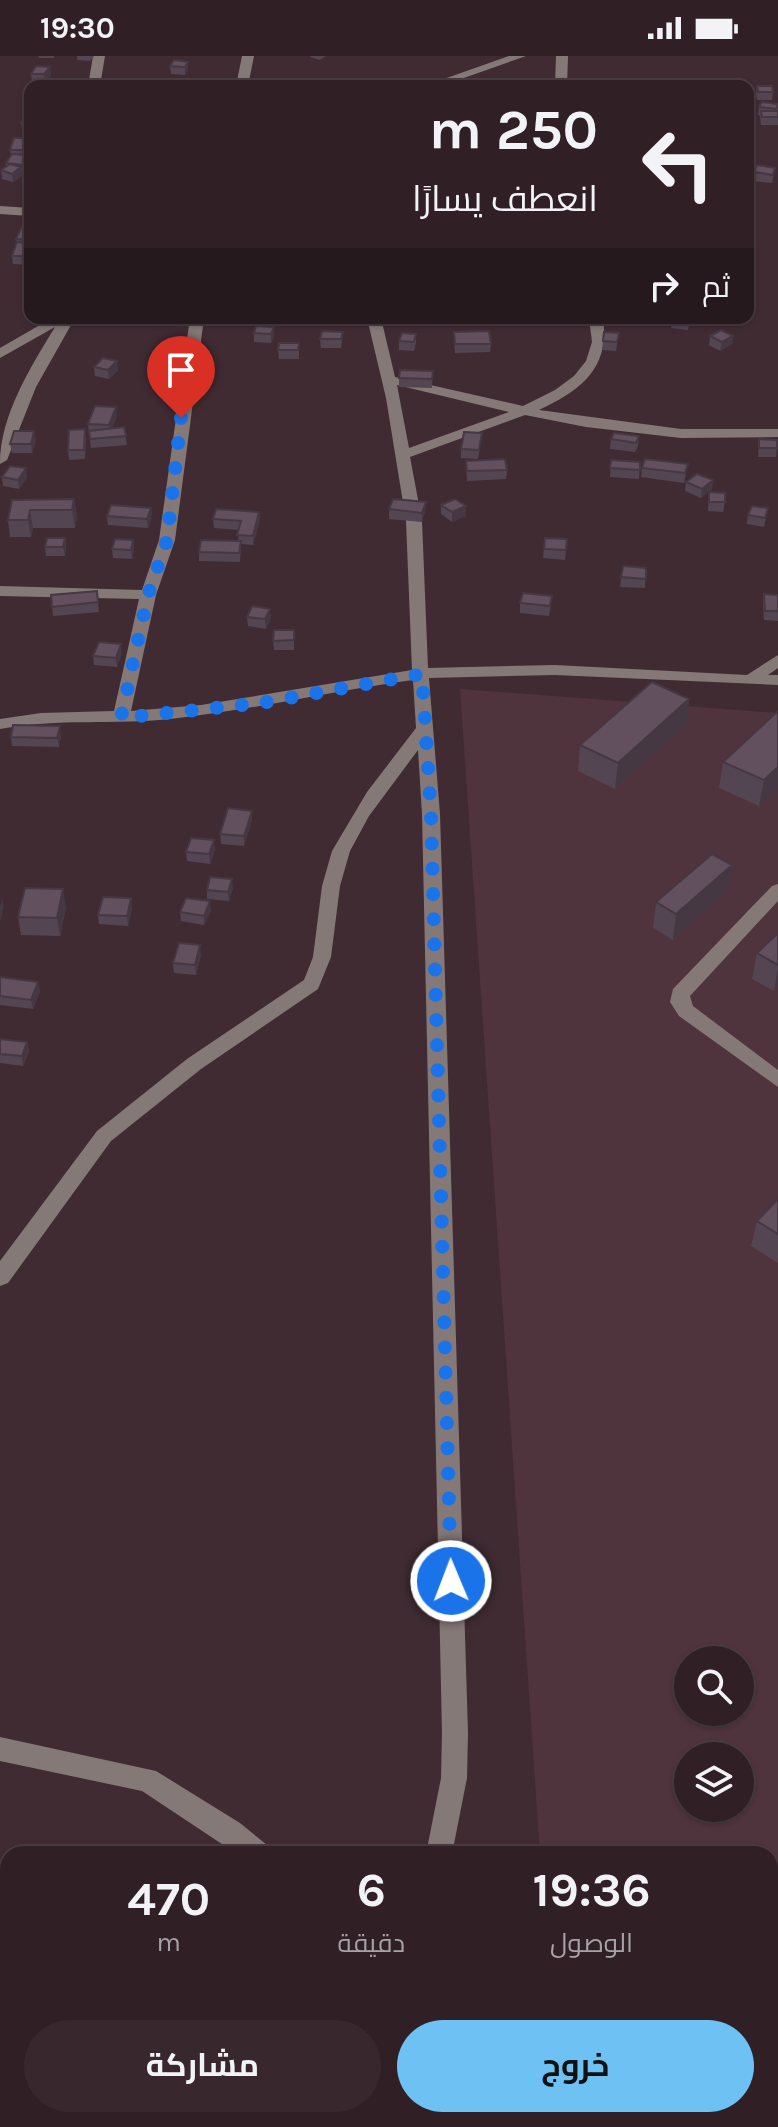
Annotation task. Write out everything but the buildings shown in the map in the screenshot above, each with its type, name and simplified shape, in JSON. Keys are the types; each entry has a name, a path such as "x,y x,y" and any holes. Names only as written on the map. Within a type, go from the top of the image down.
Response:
{"street":[{"path":"95,80 99,56"},
{"path":"243,80 248,56"},
{"path":"448,80 520,56"},
{"path":"561,80 562,56"},
{"path":"0,210 24,212"},
{"path":"24,342 29,324"},
{"path":"0,354 55,324"},
{"path":"0,460 15,415 62,324"},
{"path":"121,718 148,595 167,540 196,324"},
{"path":"375,324 414,521 415,604 426,727 443,1185 455,1733 454,1778 441,1846"},
{"path":"403,455 552,401 582,377 598,349 596,324"},
{"path":"388,380 529,411 658,433 719,437 778,433"},
{"path":"0,591 148,595"},
{"path":"750,680 778,660"},
{"path":"0,724 121,718 261,703 422,674 544,669 778,680"},
{"path":"0,1277 104,1136 194,1064 311,984 320,968 328,936 334,872 351,831 426,727"},
{"path":"778,890 685,986 680,1002 778,1080"},
{"path":"0,1749 147,1780 248,1846"}],"shaded area":[{"path":"460,689 778,713 778,1846 539,1846"}],"route":[{"path":"181,418 167,540 148,595 121,718 261,703 422,674 431,814 443,1185 451,1581"}]}
